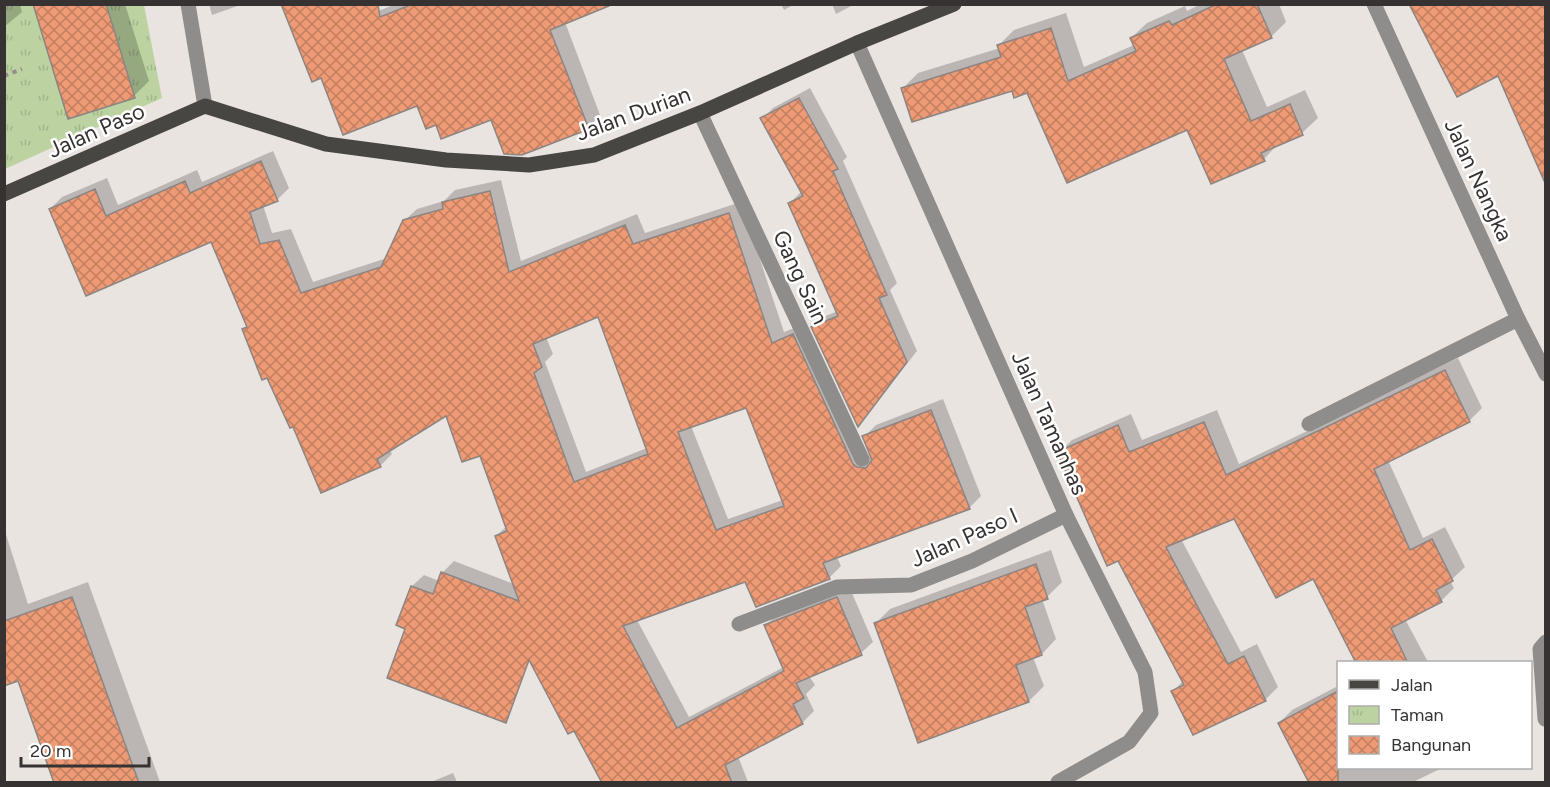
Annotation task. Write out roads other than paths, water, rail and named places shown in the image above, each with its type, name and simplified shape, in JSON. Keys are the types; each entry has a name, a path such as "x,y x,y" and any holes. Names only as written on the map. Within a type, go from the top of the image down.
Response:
{"main road":[{"name":"Jalan Durian","path":"205,106 326,144 446,160 529,165 594,155 700,113 857,43 954,4"},
{"name":"Jalan Paso","path":"4,195 205,106"}],"street":[{"path":"188,4 205,106"},
{"name":"Jalan Nangka","path":"1374,4 1545,374"},
{"name":"Jalan Tamanhas","path":"857,43 1066,515 1145,672 1151,713 1129,742 1058,783"},
{"name":"Gang Sain","path":"700,113 862,459"},
{"path":"1309,424 1518,319"},
{"name":"Jalan Paso I","path":"739,624 837,586 911,585 972,561 1066,515"},
{"path":"1545,642 1540,649 1545,719"}]}
